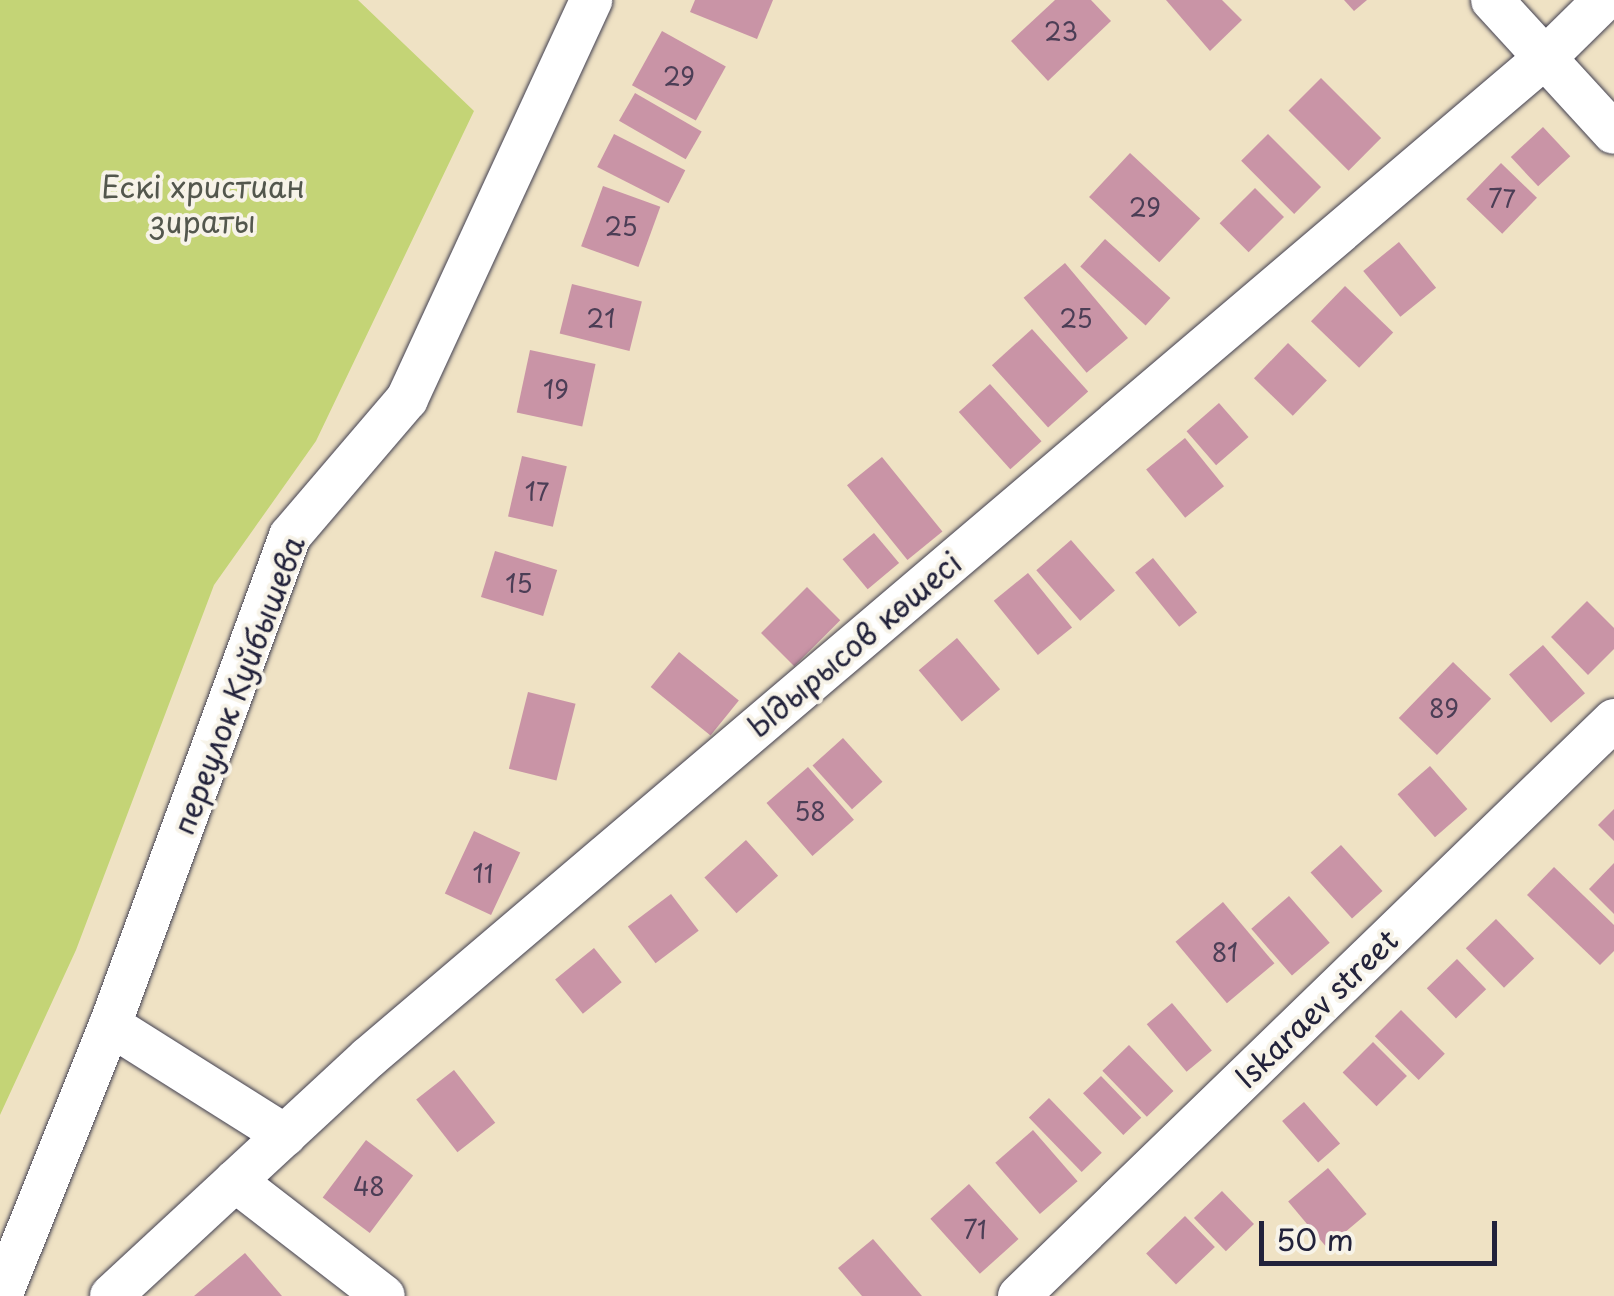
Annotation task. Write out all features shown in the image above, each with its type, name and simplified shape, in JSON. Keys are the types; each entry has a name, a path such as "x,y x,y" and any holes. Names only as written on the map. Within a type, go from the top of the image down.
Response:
{"street":[{"name":"переулок Куйбышева","path":"1,1296 110,1025 290,536 407,399 591,0"},
{"path":"1492,0 1614,133"},
{"name":"Ыдырысов көшесі","path":"111,1296 285,1135 1546,57 1604,0"},
{"name":"Iskaraev street","path":"1019,1296 1614,720"},
{"path":"110,1025 285,1135"},
{"path":"235,1181 384,1296"}],"green space":[{"name":"Ескі христиан зираты","path":"0,0 358,0 474,111 316,441 214,585 76,950 0,1115"}],"building":[{"path":"695,0 773,0 757,39 690,12"},
{"path":"1055,0 1091,0 1111,21 1048,81 1011,41"},
{"path":"1166,0 1222,0 1242,20 1210,51"},
{"path":"1344,0 1367,0 1354,11"},
{"path":"662,31 726,66 696,121 632,85"},
{"path":"1321,78 1381,138 1349,171 1288,111"},
{"path":"635,93 702,132 686,159 619,121"},
{"path":"1543,127 1570,156 1538,186 1511,157"},
{"path":"614,134 685,170 668,203 597,167"},
{"path":"1268,134 1321,187 1294,214 1241,161"},
{"path":"1130,153 1200,218 1159,262 1089,197"},
{"path":"1501,163 1537,198 1502,234 1466,199"},
{"path":"603,186 660,207 638,267 581,246"},
{"path":"1255,188 1284,217 1249,252 1220,223"},
{"path":"1105,239 1170,298 1146,325 1080,266"},
{"path":"1399,242 1436,288 1400,317 1363,271"},
{"path":"1065,263 1128,338 1087,373 1024,298"},
{"path":"572,284 642,301 630,351 560,333"},
{"path":"1345,286 1393,333 1359,368 1311,321"},
{"path":"1032,329 1088,391 1048,428 992,365"},
{"path":"1288,343 1327,381 1293,416 1254,378"},
{"path":"530,350 596,364 582,427 517,413"},
{"path":"990,384 1042,441 1010,469 959,412"},
{"path":"1219,403 1249,437 1216,465 1187,431"},
{"path":"1185,438 1224,486 1185,518 1146,469"},
{"path":"522,456 567,466 553,527 508,516"},
{"path":"882,457 942,532 907,560 847,485"},
{"path":"874,533 899,563 868,589 843,559"},
{"path":"1071,540 1115,591 1080,621 1036,570"},
{"path":"495,551 557,570 543,616 481,597"},
{"path":"1153,558 1197,612 1179,627 1135,572"},
{"path":"1028,573 1072,627 1038,655 994,601"},
{"path":"807,587 840,620 794,666 761,633"},
{"path":"1587,601 1614,628 1614,649 1588,675 1551,637"},
{"path":"957,638 1000,689 962,721 919,670"},
{"path":"1543,645 1585,693 1551,723 1509,675"},
{"path":"679,652 739,700 711,735 651,687"},
{"path":"1453,662 1491,699 1437,755 1399,718"},
{"path":"528,692 576,704 556,781 509,769"},
{"path":"843,738 882,782 852,809 813,765"},
{"path":"1430,766 1467,809 1435,837 1398,794"},
{"path":"808,767 854,820 812,856 766,803"},
{"path":"1614,809 1614,841 1598,825"},
{"path":"474,831 520,853 491,915 445,894"},
{"path":"746,840 778,876 737,913 704,877"},
{"path":"1341,845 1382,891 1352,919 1311,872"},
{"path":"1614,863 1614,914 1589,889"},
{"path":"1554,867 1614,925 1614,951 1600,965 1527,895"},
{"path":"671,894 699,931 656,963 628,926"},
{"path":"1289,896 1330,943 1292,976 1251,929"},
{"path":"1223,902 1274,963 1227,1003 1176,942"},
{"path":"1496,919 1534,959 1504,988 1466,948"},
{"path":"594,948 622,982 583,1014 555,979"},
{"path":"1457,959 1486,989 1456,1018 1427,988"},
{"path":"1172,1003 1212,1050 1187,1072 1147,1024"},
{"path":"1401,1010 1445,1054 1419,1080 1375,1036"},
{"path":"1373,1042 1407,1076 1377,1106 1343,1072"},
{"path":"1129,1045 1173,1091 1147,1117 1102,1071"},
{"path":"454,1070 495,1123 457,1152 416,1100"},
{"path":"1101,1076 1141,1118 1123,1135 1083,1093"},
{"path":"1049,1098 1102,1153 1082,1172 1029,1117"},
{"path":"1304,1102 1340,1144 1318,1163 1282,1121"},
{"path":"1033,1130 1078,1181 1040,1214 995,1163"},
{"path":"366,1140 413,1176 370,1233 323,1198"},
{"path":"1328,1168 1367,1214 1327,1247 1288,1201"},
{"path":"969,1184 1019,1239 980,1274 930,1219"},
{"path":"1222,1191 1254,1224 1226,1251 1194,1218"},
{"path":"1185,1216 1215,1247 1176,1284 1146,1254"},
{"path":"873,1239 922,1296 862,1296 838,1268"},
{"path":"245,1253 282,1296 194,1296"}]}
